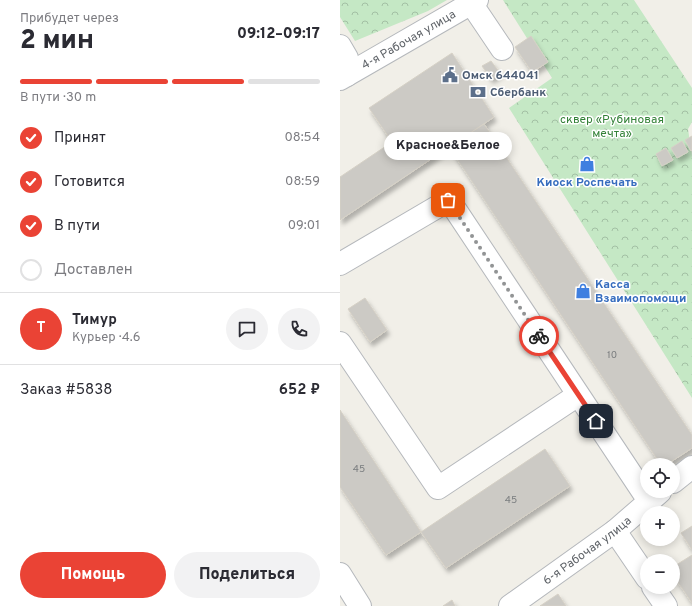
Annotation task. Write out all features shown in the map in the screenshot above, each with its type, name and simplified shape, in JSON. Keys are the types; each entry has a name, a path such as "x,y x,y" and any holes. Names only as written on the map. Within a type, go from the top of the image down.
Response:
{"street":[{"path":"474,1 502,48"},
{"name":"4-я Рабочая улица","path":"343,77 474,1"},
{"path":"340,46 347,58 343,77"},
{"path":"340,264 448,200 578,394 640,476"},
{"path":"340,344 438,488 578,394"},
{"path":"680,476 692,467"},
{"name":"6-я Рабочая улица","path":"510,606 615,531 653,498"},
{"path":"615,531 640,568"},
{"path":"340,574 360,606"},
{"path":"658,594 666,606"}],"green space":[{"path":"340,0 447,0 428,11 355,41 340,17"},
{"name":"сквер «Рубиновая мечта»","path":"503,0 634,0 692,88 692,122 688,129 692,155 692,398 509,108 552,78"}],"building":[{"path":"531,36 548,62 532,72 515,47"},
{"path":"452,53 494,117 340,220 340,177 392,142 369,108"},
{"path":"491,61 500,73 491,79 482,66"},
{"path":"484,124 692,435 692,448 677,458 656,458 449,147"},
{"path":"692,136 692,150 691,151 685,140"},
{"path":"682,141 688,152 677,158 671,148"},
{"path":"666,148 673,160 662,166 656,154"},
{"path":"365,298 387,330 370,342 348,309"},
{"path":"340,410 421,532 386,555 340,487"},
{"path":"545,449 570,486 446,568 421,532"},
{"path":"692,526 692,550 681,533"},
{"path":"692,555 692,603 680,585 680,563"},
{"path":"558,594 566,606 540,606"},
{"path":"452,600 455,606 443,606"}],"way so far":[{"path":"448,200 539,336"}],"place":[{"name":"Омск 644041","path":"450,75"},
{"name":"Сбербанк","path":"478,92"},
{"name":"Киоск Роспечать","path":"587,164"},
{"name":"Красное&Белое","path":"448,200"},
{"name":"Касса Взаимопомощи","path":"583,291"}],"route":[{"path":"539,336 596,421"}]}
